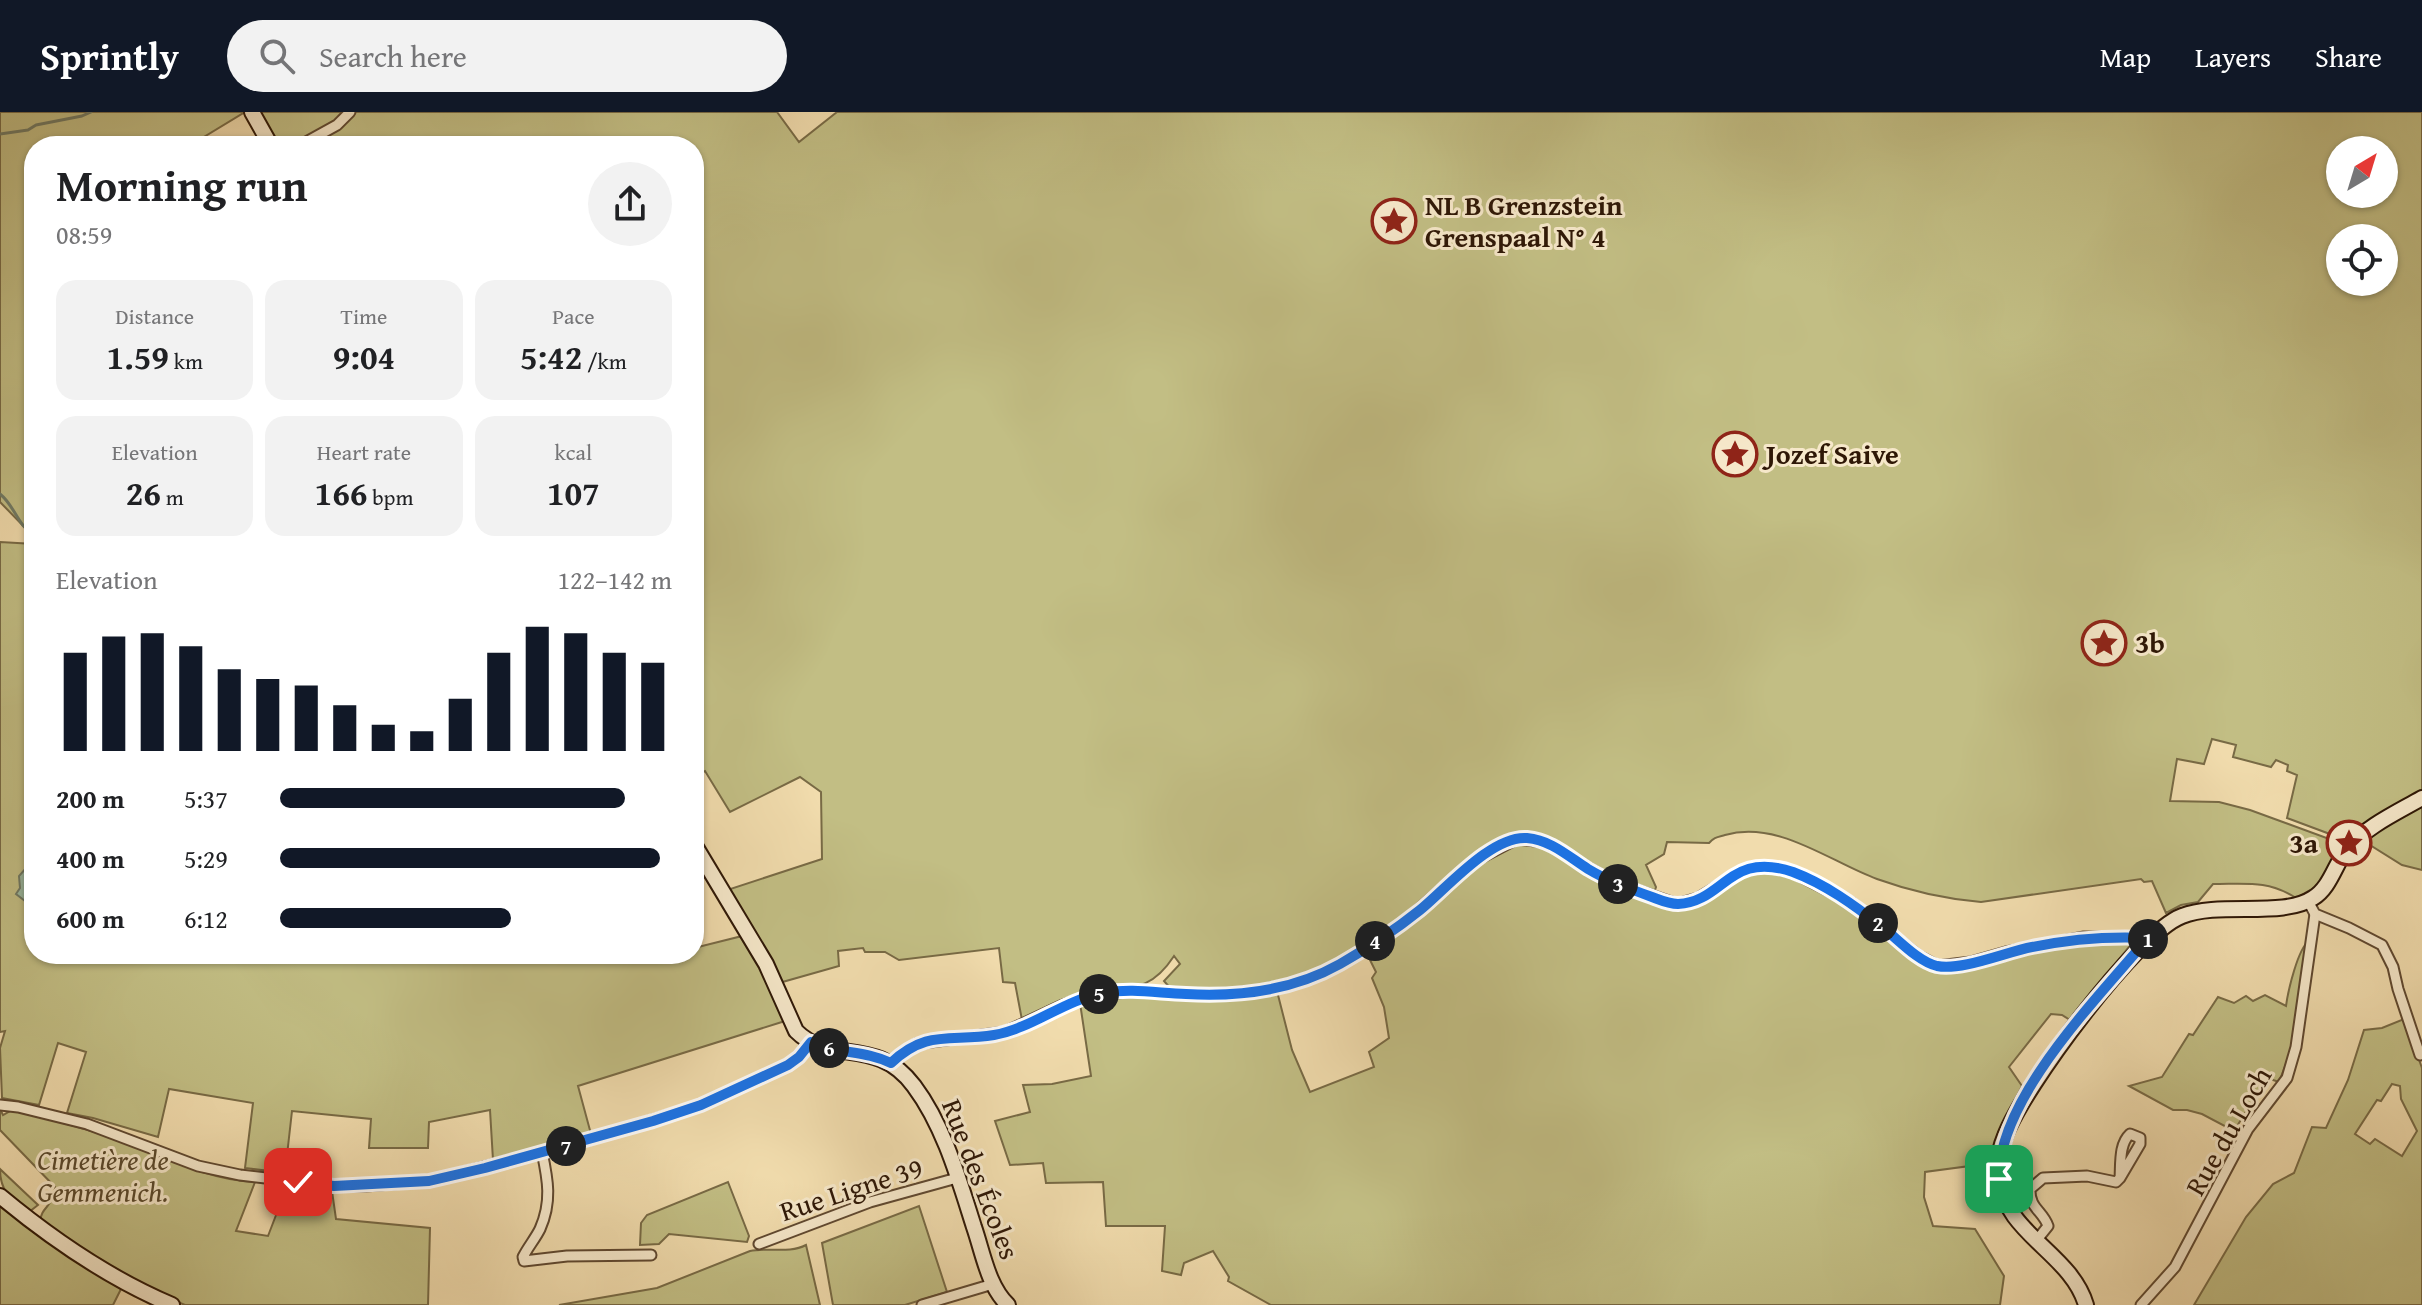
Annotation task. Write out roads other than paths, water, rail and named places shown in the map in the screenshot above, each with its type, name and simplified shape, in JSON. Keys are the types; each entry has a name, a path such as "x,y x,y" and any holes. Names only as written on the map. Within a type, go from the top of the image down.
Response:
{"main road":[{"path":"252,112 265,136"},
{"path":"2086,1305 2077,1285 2013,1216 2002,1191 1998,1165 2005,1136 2046,1064 2148,938 2170,921 2191,913 2223,908 2311,907 2346,850 2365,832 2422,798"},
{"path":"704,861 766,964 796,1031 822,1047 871,1055 891,1063"},
{"name":"Rue des Écoles","path":"891,1063 910,1081 928,1108 957,1178 993,1284 1008,1305"},
{"path":"0,1196 90,1263 172,1305"}],"street":[{"path":"317,136 337,125 350,112"},
{"path":"891,1063 916,1044 1005,1032 1063,1005 1102,993 1140,990 1189,995 1226,994 1302,981 1339,965 1377,941 1422,909 1473,862 1517,839 1544,842 1613,882 1677,904 1698,898 1744,870 1764,866 1792,872 1852,903 1919,956 1938,966 1971,962 2084,937 2148,938"},
{"path":"2311,907 2382,945 2393,967 2420,1055"},
{"name":"Rue du Loch","path":"2141,1305 2175,1267 2248,1129 2287,1078 2296,1047 2311,907"},
{"path":"0,1105 87,1124 198,1166 240,1175 334,1186 429,1181 653,1121 701,1105 788,1065 811,1042"},
{"path":"542,1152 550,1195 540,1227 523,1257 524,1261 567,1256 651,1255"},
{"path":"2036,1241 2048,1226 2047,1221 2033,1208 2030,1189 2043,1178 2087,1176 2113,1182 2120,1178"},
{"name":"Rue Ligne 39","path":"759,1244 870,1202 957,1178"},
{"name":"Rue des Écoles","path":"922,1305 993,1284"}],"waterway":[{"path":"0,134 28,130 36,125 91,112"},
{"path":"0,494 24,526"}],"place":[{"name":"NL B Grenzstein Grenspaal N° 4","path":"1394,221"},
{"name":"Jozef Saive","path":"1735,454"},
{"name":"3b","path":"2104,643"},
{"name":"3a","path":"2349,843"}],"park label":[{"name":"Cimetière de Gemmenich.","path":"103,1176"}]}
